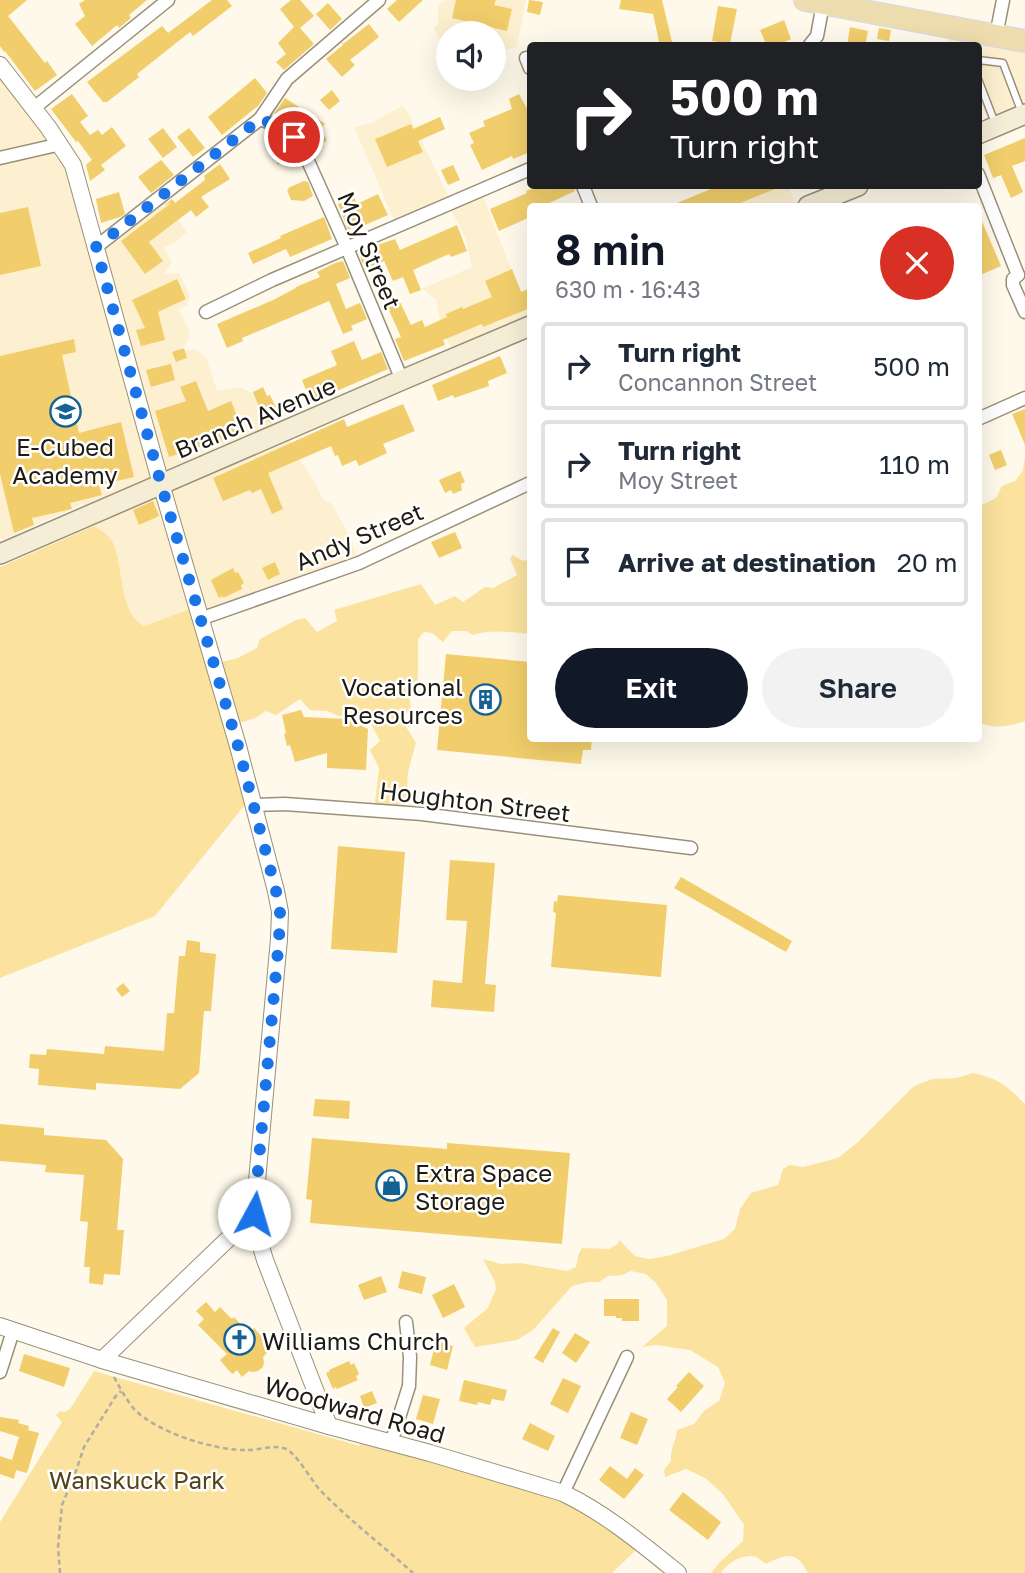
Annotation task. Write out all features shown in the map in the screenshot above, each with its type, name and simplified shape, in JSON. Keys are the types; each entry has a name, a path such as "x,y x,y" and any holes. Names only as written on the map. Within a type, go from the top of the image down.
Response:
{"main road":[{"path":"814,2 858,5 957,32 1025,41"},
{"path":"987,130 1024,115"},
{"path":"816,203 850,189"},
{"name":"Branch Avenue","path":"0,554 527,327"}],"street":[{"path":"34,108 168,0"},
{"path":"96,247 260,119 287,79 379,0"},
{"path":"996,36 1003,0"},
{"path":"812,42 817,36 814,2"},
{"path":"0,65 34,108 73,165 161,484 238,746 276,891 280,912 254,1214 265,1260 329,1426"},
{"name":"Moy Street","path":"260,119 283,128 294,137 304,152 402,380"},
{"path":"0,158 61,145"},
{"path":"206,312 527,170"},
{"path":"982,183 1021,273 1013,279 1013,285 1025,312"},
{"path":"982,417 1025,398"},
{"name":"Andy Street","path":"200,619 359,563 527,484"},
{"name":"Houghton Street","path":"253,805 285,804 422,814 691,848"},
{"path":"102,1360 254,1214"},
{"path":"391,1443 409,1387 410,1357 406,1322"},
{"path":"0,1372 7,1328"},
{"name":"Woodward Road","path":"7,1328 102,1360 505,1474 563,1493 584,1503 640,1542 678,1573"},
{"path":"563,1493 627,1357"}],"lane":[{"path":"982,60 1003,63 1024,115"},
{"path":"982,102 987,130"}],"path":[{"path":"102,1360 136,1411 182,1437 212,1447 248,1450 285,1448 320,1489 412,1573"},
{"path":"60,1573 58,1547 62,1504 83,1447 121,1391"}],"shaded area":[{"path":"445,0 526,0 517,47 506,50 506,21 438,21 438,6"},
{"path":"949,30 1025,43 1025,115 992,129 982,106 982,42 947,42"},
{"path":"0,63 56,133 94,241 161,195 187,232 175,243 164,247 172,263 164,274 179,273 190,296 187,305 179,309 189,330 189,340 177,352 195,349 206,357 217,391 240,387 252,393 262,400 275,429 287,428 294,452 315,482 322,498 332,504 348,533 358,560 200,614 194,607 143,626 139,624 124,595 113,544 103,531 94,526 83,504 2,540"},
{"path":"402,106 406,109 450,199 479,186 527,304 527,322 452,352 439,317 436,299 422,289 472,267 465,237 447,202 396,225 354,127 374,122"},
{"path":"710,189 789,189 795,203 717,203"}],"green space":[{"path":"1024,460 1025,721 996,726 982,723 982,505 996,498 1002,486 1015,481 1023,471"},
{"path":"94,526 114,545 126,600 136,619 144,626 195,607 214,664 238,658 257,648 260,639 296,620 305,618 317,632 337,621 334,610 421,584 435,605 455,596 463,602 485,587 493,588 517,575 510,558 513,555 523,561 527,559 527,634 494,632 473,635 466,631 452,631 443,642 432,633 424,632 418,639 418,679 408,689 411,707 404,717 405,725 416,743 408,772 406,807 375,803 379,768 370,750 380,741 370,722 361,715 339,716 327,711 310,710 300,699 276,715 266,711 255,718 233,725 248,801 155,916 0,978 0,567"},
{"path":"973,1073 1002,1084 1025,1104 1025,1573 808,1573 795,1557 785,1556 766,1564 756,1557 746,1556 732,1562 721,1573 711,1573 743,1541 744,1525 723,1494 705,1478 686,1469 665,1477 664,1470 671,1461 677,1430 694,1424 704,1411 719,1401 725,1383 718,1367 690,1350 656,1345 642,1347 667,1326 667,1300 656,1283 646,1274 631,1271 608,1276 599,1282 572,1286 533,1330 517,1340 475,1347 464,1328 488,1308 496,1289 483,1259 501,1264 520,1263 567,1271 576,1267 582,1248 609,1249 618,1244 619,1240 635,1256 649,1259 724,1239 735,1229 740,1209 751,1193 778,1185 783,1169 790,1165 803,1167 838,1158 858,1142 914,1086 933,1079 956,1078"},
{"name":"Wanskuck Park","path":"94,1371 360,1446 363,1435 538,1479 633,1537 628,1544 637,1549 612,1573 0,1573 0,1522 62,1422 56,1415 60,1411 70,1409"}],"building":[{"path":"0,0 27,0 8,16 57,75 35,91 0,46"},
{"path":"85,0 147,0 129,15 131,18 119,28 117,25 92,46 75,24 85,16 79,4"},
{"path":"212,0 227,0 232,6 193,36 190,32 107,102 103,102 87,82 162,26 168,33"},
{"path":"291,0 300,0 314,16 300,28 314,44 284,70 276,62 286,54 278,43 294,27 280,9"},
{"path":"397,0 423,0 399,22 387,9"},
{"path":"456,0 496,0 494,5 512,9 507,31 506,21 465,21 452,18"},
{"path":"529,0 543,2 540,15 527,12"},
{"path":"621,0 662,0 672,42 659,42 653,14 619,9"},
{"path":"328,3 342,19 330,30 316,14"},
{"path":"718,6 737,9 730,42 712,41"},
{"path":"784,20 791,39 785,42 765,42 760,30"},
{"path":"369,24 379,37 350,60 355,65 342,77 326,59 343,45 343,42"},
{"path":"850,27 868,31 866,42 848,42"},
{"path":"879,28 891,30 889,41 877,39"},
{"path":"255,78 267,93 258,106 222,135 208,117"},
{"path":"332,90 340,101 329,110 320,100"},
{"path":"72,94 88,116 80,122 90,135 98,130 102,135 112,127 126,146 101,165 105,170 90,181 86,165 92,160 51,109"},
{"path":"519,94 527,109 527,153 513,159 512,156 482,170 470,145 474,143 469,133 485,126 483,121 512,109 509,99"},
{"path":"285,98 325,124 319,129 327,140 313,151 300,130 274,114"},
{"path":"440,117 445,129 418,141 423,152 387,167 375,139 411,124 413,129"},
{"path":"163,128 177,147 163,158 148,139"},
{"path":"189,128 205,148 193,157 177,137"},
{"path":"1025,138 1025,161 1012,166 1023,192 1011,198 1001,175 993,178 984,155"},
{"path":"282,139 294,153 278,165 269,148"},
{"path":"161,160 174,175 151,193 138,177"},
{"path":"220,164 230,179 201,197 209,207 196,217 191,210 149,242 163,261 145,274 121,241 171,203 165,205 172,199 175,203 205,180 204,176"},
{"path":"453,165 460,180 448,185 441,170"},
{"path":"304,181 308,182 313,196 304,201 291,200 288,188"},
{"path":"711,189 775,189 740,203 677,203"},
{"path":"526,191 575,191 549,203 527,203 527,218 499,231 490,209 527,193"},
{"path":"119,192 125,214 101,223 96,199"},
{"path":"378,194 388,215 348,230 338,204 354,197 357,204"},
{"path":"28,207 41,266 0,275 0,213"},
{"path":"324,217 332,239 290,257 286,249 253,264 248,253"},
{"path":"982,221 1001,266 982,274"},
{"path":"457,225 467,251 451,257 449,254 413,270 421,290 410,294 403,277 393,281 384,261 365,269 358,252 395,239 400,250"},
{"path":"343,261 350,278 336,284 346,309 360,303 367,319 351,326 353,330 343,334 329,301 242,338 243,341 227,348 217,324 320,277 317,272"},
{"path":"512,269 521,292 527,289 527,309 443,340 445,345 404,361 395,339 401,337 387,306 399,300 411,325 422,320 425,327 447,317 446,314 492,297 485,281"},
{"path":"177,279 186,299 158,312 165,340 141,346 136,330 145,328 132,300"},
{"name":"E-Cubed Academy","path":"74,339 76,352 62,355 79,433 121,422 134,477 99,485 102,495 70,503 72,509 32,518 34,525 14,533 0,474 0,356"},
{"path":"354,341 362,360 381,352 388,369 311,402 302,380 337,365 331,351"},
{"path":"184,348 187,358 176,362 172,352"},
{"path":"500,356 507,373 488,381 489,386 438,401 432,385"},
{"path":"171,364 175,380 151,387 146,370"},
{"path":"196,381 208,411 231,401 243,431 208,447 207,445 169,457 155,411 186,401 180,387"},
{"path":"263,387 280,416 271,423 265,422 253,392"},
{"path":"403,404 415,431 383,444 387,453 359,466 356,460 342,466 331,446 268,473 283,509 272,514 261,489 252,493 250,490 223,501 213,478 344,419 347,427"},
{"path":"1025,409 1025,445 1012,414"},
{"path":"1001,450 1007,465 995,470 989,455"},
{"path":"460,471 465,482 461,484 462,490 453,494 451,490 445,493 439,480"},
{"path":"153,501 159,516 139,525 133,510"},
{"path":"455,532 462,548 439,558 431,542"},
{"path":"275,562 280,574 268,580 262,568"},
{"path":"233,568 244,583 241,585 242,589 219,598 211,580"},
{"name":"Vocational Resources","path":"446,654 527,662 527,742 592,742 591,750 583,750 581,764 437,750"},
{"path":"301,710 304,717 347,719 368,729 366,770 327,768 327,753 295,762 290,745 287,746 282,715"},
{"path":"338,846 405,852 397,953 331,949"},
{"path":"450,860 495,863 485,984 496,985 494,1012 431,1007 433,980 462,983 467,921 446,920"},
{"path":"681,877 792,941 786,952 674,888"},
{"path":"558,895 667,905 661,977 551,967 556,913 553,912 554,901 557,902"},
{"path":"187,940 200,942 200,952 216,954 211,1011 204,1011 199,1073 180,1089 96,1083 96,1090 38,1085 39,1069 29,1068 30,1054 46,1055 47,1049 104,1054 105,1046 164,1051 167,1013 174,1013 179,956 185,956"},
{"path":"123,983 130,991 122,997 116,989"},
{"path":"315,1099 350,1101 349,1119 313,1116"},
{"path":"0,1124 44,1128 44,1135 106,1140 123,1159 117,1230 124,1230 120,1275 104,1274 103,1285 89,1283 90,1267 84,1267 88,1222 80,1221 84,1175 45,1172 46,1165 0,1161"},
{"path":"312,1138 447,1149 447,1143 570,1153 562,1244 310,1223 312,1200 306,1199"},
{"path":"402,1271 426,1277 422,1294 398,1288"},
{"path":"381,1276 387,1292 364,1300 358,1285"},
{"path":"454,1284 465,1307 443,1318 432,1295"},
{"path":"604,1299 639,1299 639,1321 622,1321 622,1318 616,1316 604,1316"},
{"name":"Williams Church","path":"206,1302 215,1312 220,1307 232,1319 234,1317 249,1333 254,1328 264,1339 266,1342 263,1345 269,1351 263,1357 263,1367 258,1371 249,1371 242,1377 237,1370 233,1374 230,1372 220,1360 227,1354 198,1325 204,1319 196,1311"},
{"path":"553,1328 560,1332 543,1363 534,1358"},
{"path":"575,1333 590,1342 576,1363 562,1353"},
{"path":"436,1341 453,1346 447,1370 430,1365"},
{"path":"24,1354 70,1368 64,1387 19,1371"},
{"path":"349,1361 351,1365 354,1363 359,1374 356,1376 358,1380 333,1389 326,1373"},
{"path":"689,1372 704,1386 681,1412 667,1399"},
{"path":"563,1378 581,1386 568,1413 550,1404"},
{"path":"464,1380 507,1390 504,1401 492,1399 490,1405 478,1402 477,1405 459,1401"},
{"path":"372,1391 377,1403 364,1408 360,1396"},
{"path":"423,1395 440,1399 433,1424 416,1419"},
{"path":"631,1412 648,1419 637,1445 620,1438"},
{"path":"0,1417 19,1420 18,1423 29,1426 28,1430 39,1433 27,1473 16,1470 14,1479 0,1474 0,1456 12,1460 19,1437 0,1431"},
{"path":"530,1423 555,1436 548,1451 522,1439"},
{"path":"610,1466 627,1479 635,1468 644,1475 624,1499 599,1480"},
{"path":"683,1492 721,1522 708,1540 669,1510"}],"place":[{"name":"E-Cubed Academy","path":"65,412"},
{"name":"Vocational Resources","path":"486,700"},
{"name":"Extra Space Storage","path":"392,1186"},
{"name":"Williams Church","path":"239,1340"}],"route":[{"path":"254,1214 280,912 238,746 161,484 96,247 260,119 283,128 294,137"}]}
